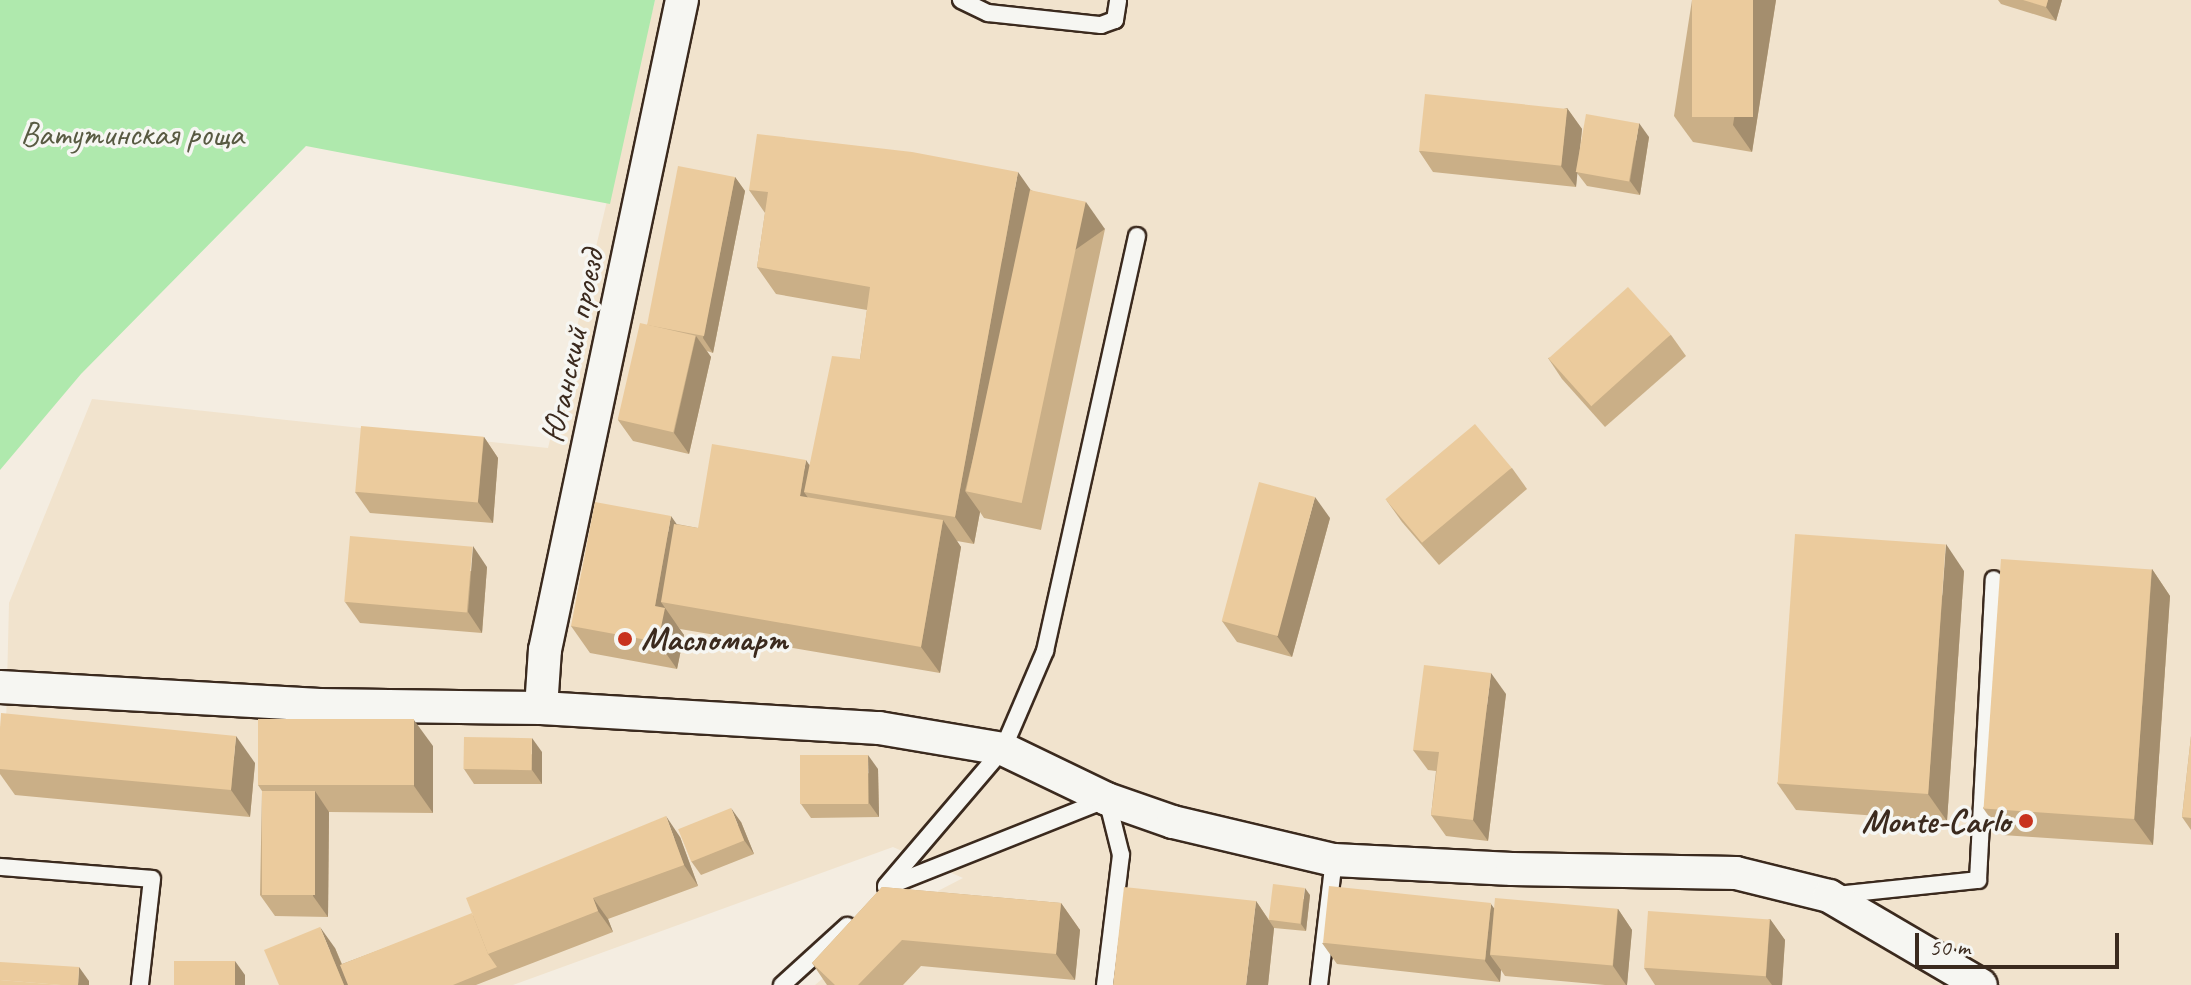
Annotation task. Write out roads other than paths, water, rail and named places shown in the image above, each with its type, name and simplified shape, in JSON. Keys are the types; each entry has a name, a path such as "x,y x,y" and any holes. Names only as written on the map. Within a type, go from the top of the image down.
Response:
{"street":[{"name":"Юганский проезд","path":"541,708 545,650 682,0"},
{"path":"0,687 319,705 541,708 879,728 1003,749 1107,799 1173,822 1334,860 1512,869 1736,873 1829,896 1981,985"}],"lane":[{"path":"961,0 988,13 1101,25 1115,20 1118,0"},
{"path":"1105,985 1121,855 1107,799 881,891 1003,749 1045,651 1137,236"},
{"path":"1829,896 1978,880 1994,579"},
{"path":"1319,985 1334,860"},
{"path":"0,867 152,879 140,985"},
{"path":"782,985 856,917"}],"place":[{"name":"Масломарт","path":"625,639"},
{"name":"Monte-Carlo","path":"2026,821"}],"park label":[{"name":"Ватутинская роща","path":"132,134"}]}
